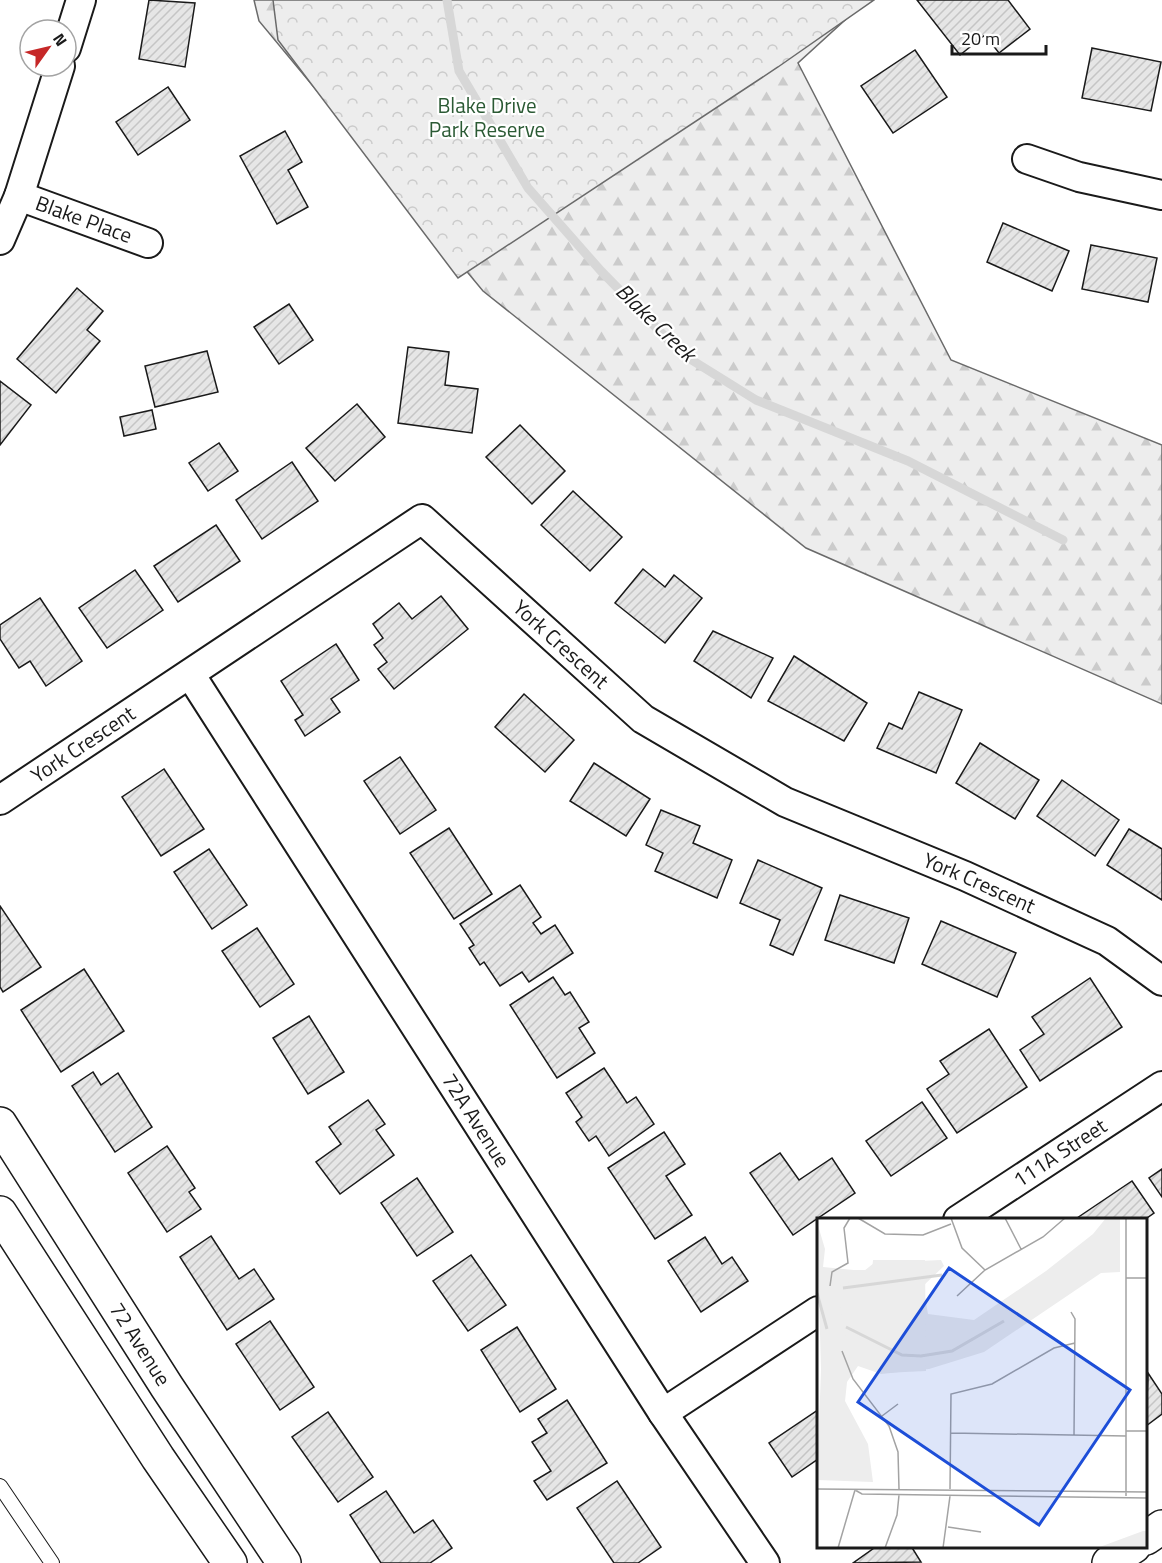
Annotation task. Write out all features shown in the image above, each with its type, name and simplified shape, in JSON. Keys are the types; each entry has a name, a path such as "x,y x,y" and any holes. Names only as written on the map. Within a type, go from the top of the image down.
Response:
{"main road":[{"name":"72 Avenue","path":"0,1124 167,1387 284,1563"},
{"path":"0,1213 158,1458 230,1563"},
{"path":"1147,1538 1162,1527"},
{"path":"1109,1563 1131,1548"}],"street":[{"path":"75,18 81,0"},
{"path":"0,240 19,196 56,78"},
{"path":"1027,159 1079,177 1162,195"},
{"name":"Blake Place","path":"19,196 148,243"},
{"name":"York Crescent","path":"0,800 422,519 643,719 785,802 965,876 1107,940 1162,981"},
{"name":"72A Avenue","path":"189,674 663,1413 765,1563"},
{"name":"111A Street","path":"961,1218 1162,1086"},
{"path":"663,1413 817,1312"}],"lane":[{"path":"0,1486 52,1563"}],"green space":[{"path":"254,0 867,0 798,63 951,360 1162,445 1162,704 806,548 483,291 259,21"},
{"name":"Blake Drive Park Reserve","path":"273,0 874,0 778,67 458,278 278,40"}],"building":[{"path":"149,0 195,3 185,67 139,59"},
{"path":"917,0 1008,0 1030,29 999,53 985,35 960,55"},
{"path":"1092,48 1161,62 1151,111 1082,98"},
{"path":"915,50 947,97 893,133 861,86"},
{"path":"168,87 190,120 138,155 116,122"},
{"path":"285,131 302,162 288,170 308,207 277,224 240,156"},
{"path":"1003,223 1069,251 1052,291 987,262"},
{"path":"1091,245 1157,258 1148,302 1082,289"},
{"path":"77,288 103,311 87,330 100,341 56,393 17,359"},
{"path":"289,304 313,340 279,364 254,327"},
{"path":"408,347 449,352 445,385 478,389 472,433 398,423"},
{"path":"207,351 218,392 155,407 145,366"},
{"path":"0,381 31,405 0,445"},
{"path":"357,404 385,437 335,481 306,448"},
{"path":"152,410 156,429 124,436 120,417"},
{"path":"520,425 565,471 532,504 486,457"},
{"path":"219,443 238,471 208,491 189,463"},
{"path":"292,462 318,501 262,539 236,500"},
{"path":"573,491 622,537 590,571 541,525"},
{"path":"216,525 240,561 178,602 154,566"},
{"path":"643,569 665,587 674,575 702,598 665,643 615,603"},
{"path":"135,570 163,610 107,648 79,608"},
{"path":"441,596 468,629 394,689 378,669 387,662 374,645 383,638 373,624 399,603 412,619"},
{"path":"40,598 82,661 46,686 30,661 19,668 0,639 0,625"},
{"path":"713,631 773,658 751,698 694,661"},
{"path":"336,644 359,680 331,699 340,712 305,736 295,720 303,715 281,681"},
{"path":"794,656 867,703 844,741 768,701"},
{"path":"919,692 962,710 936,773 877,748 889,723 902,729"},
{"path":"524,694 574,740 545,772 495,727"},
{"path":"980,743 1039,780 1015,819 956,783"},
{"path":"400,757 436,810 400,834 364,781"},
{"path":"594,763 650,799 626,836 570,801"},
{"path":"164,769 204,829 161,856 122,797"},
{"path":"1062,780 1119,820 1095,856 1037,816"},
{"path":"661,810 700,826 693,843 732,860 717,898 655,871 663,853 646,845"},
{"path":"449,828 492,894 454,919 410,853"},
{"path":"1129,829 1162,849 1162,900 1107,865"},
{"path":"209,849 247,905 212,929 174,872"},
{"path":"758,860 822,888 793,955 770,945 780,920 740,903"},
{"path":"520,885 541,917 533,923 541,934 555,925 573,953 529,982 522,972 500,986 484,962 480,965 469,948 474,945 460,924"},
{"path":"840,895 909,918 894,963 825,940"},
{"path":"0,906 41,967 3,992 0,987"},
{"path":"941,921 1016,953 997,997 922,964"},
{"path":"257,928 294,984 260,1007 222,951"},
{"path":"84,969 124,1031 61,1072 21,1010"},
{"path":"553,977 565,995 570,992 589,1022 579,1028 595,1053 557,1078 510,1005"},
{"path":"1090,978 1122,1027 1040,1081 1020,1050 1044,1034 1032,1017"},
{"path":"309,1016 344,1072 308,1094 273,1038"},
{"path":"989,1029 1027,1087 957,1133 927,1089 949,1074 940,1061"},
{"path":"604,1068 627,1103 636,1097 654,1124 609,1156 596,1136 589,1141 576,1122 582,1117 566,1093"},
{"path":"93,1072 101,1085 118,1073 152,1127 115,1152 72,1086"},
{"path":"368,1100 385,1124 376,1130 394,1155 340,1194 316,1162 341,1144 329,1127"},
{"path":"922,1102 947,1138 891,1176 866,1141"},
{"path":"664,1132 685,1164 666,1176 692,1215 655,1239 608,1168"},
{"path":"167,1146 195,1188 189,1192 201,1209 167,1232 128,1173"},
{"path":"780,1153 799,1180 832,1158 855,1193 793,1235 750,1173"},
{"path":"1162,1169 1162,1197 1149,1178"},
{"path":"417,1178 453,1232 417,1256 381,1203"},
{"path":"1132,1181 1154,1213 1147,1218 1077,1218"},
{"path":"211,1236 239,1279 254,1269 274,1299 227,1330 180,1257"},
{"path":"705,1237 722,1264 732,1257 748,1281 701,1312 668,1261"},
{"path":"471,1255 506,1305 468,1331 433,1281"},
{"path":"270,1321 314,1387 280,1410 236,1344"},
{"path":"517,1327 556,1389 520,1412 481,1350"},
{"path":"1148,1373 1162,1394 1162,1414 1147,1425"},
{"path":"567,1400 607,1463 547,1500 534,1481 551,1471 532,1442 547,1433 538,1419"},
{"path":"817,1411 817,1460 792,1477 769,1443"},
{"path":"328,1412 373,1477 338,1502 292,1437"},
{"path":"617,1481 661,1547 638,1563 614,1563 577,1508"},
{"path":"386,1491 414,1533 433,1520 452,1548 430,1563 381,1563 350,1515"},
{"path":"874,1548 912,1548 921,1562 853,1563"}],"waterway":[{"name":"Blake Creek","path":"447,0 459,71 528,188 601,271 682,354 756,400 908,461 1063,540"}]}
